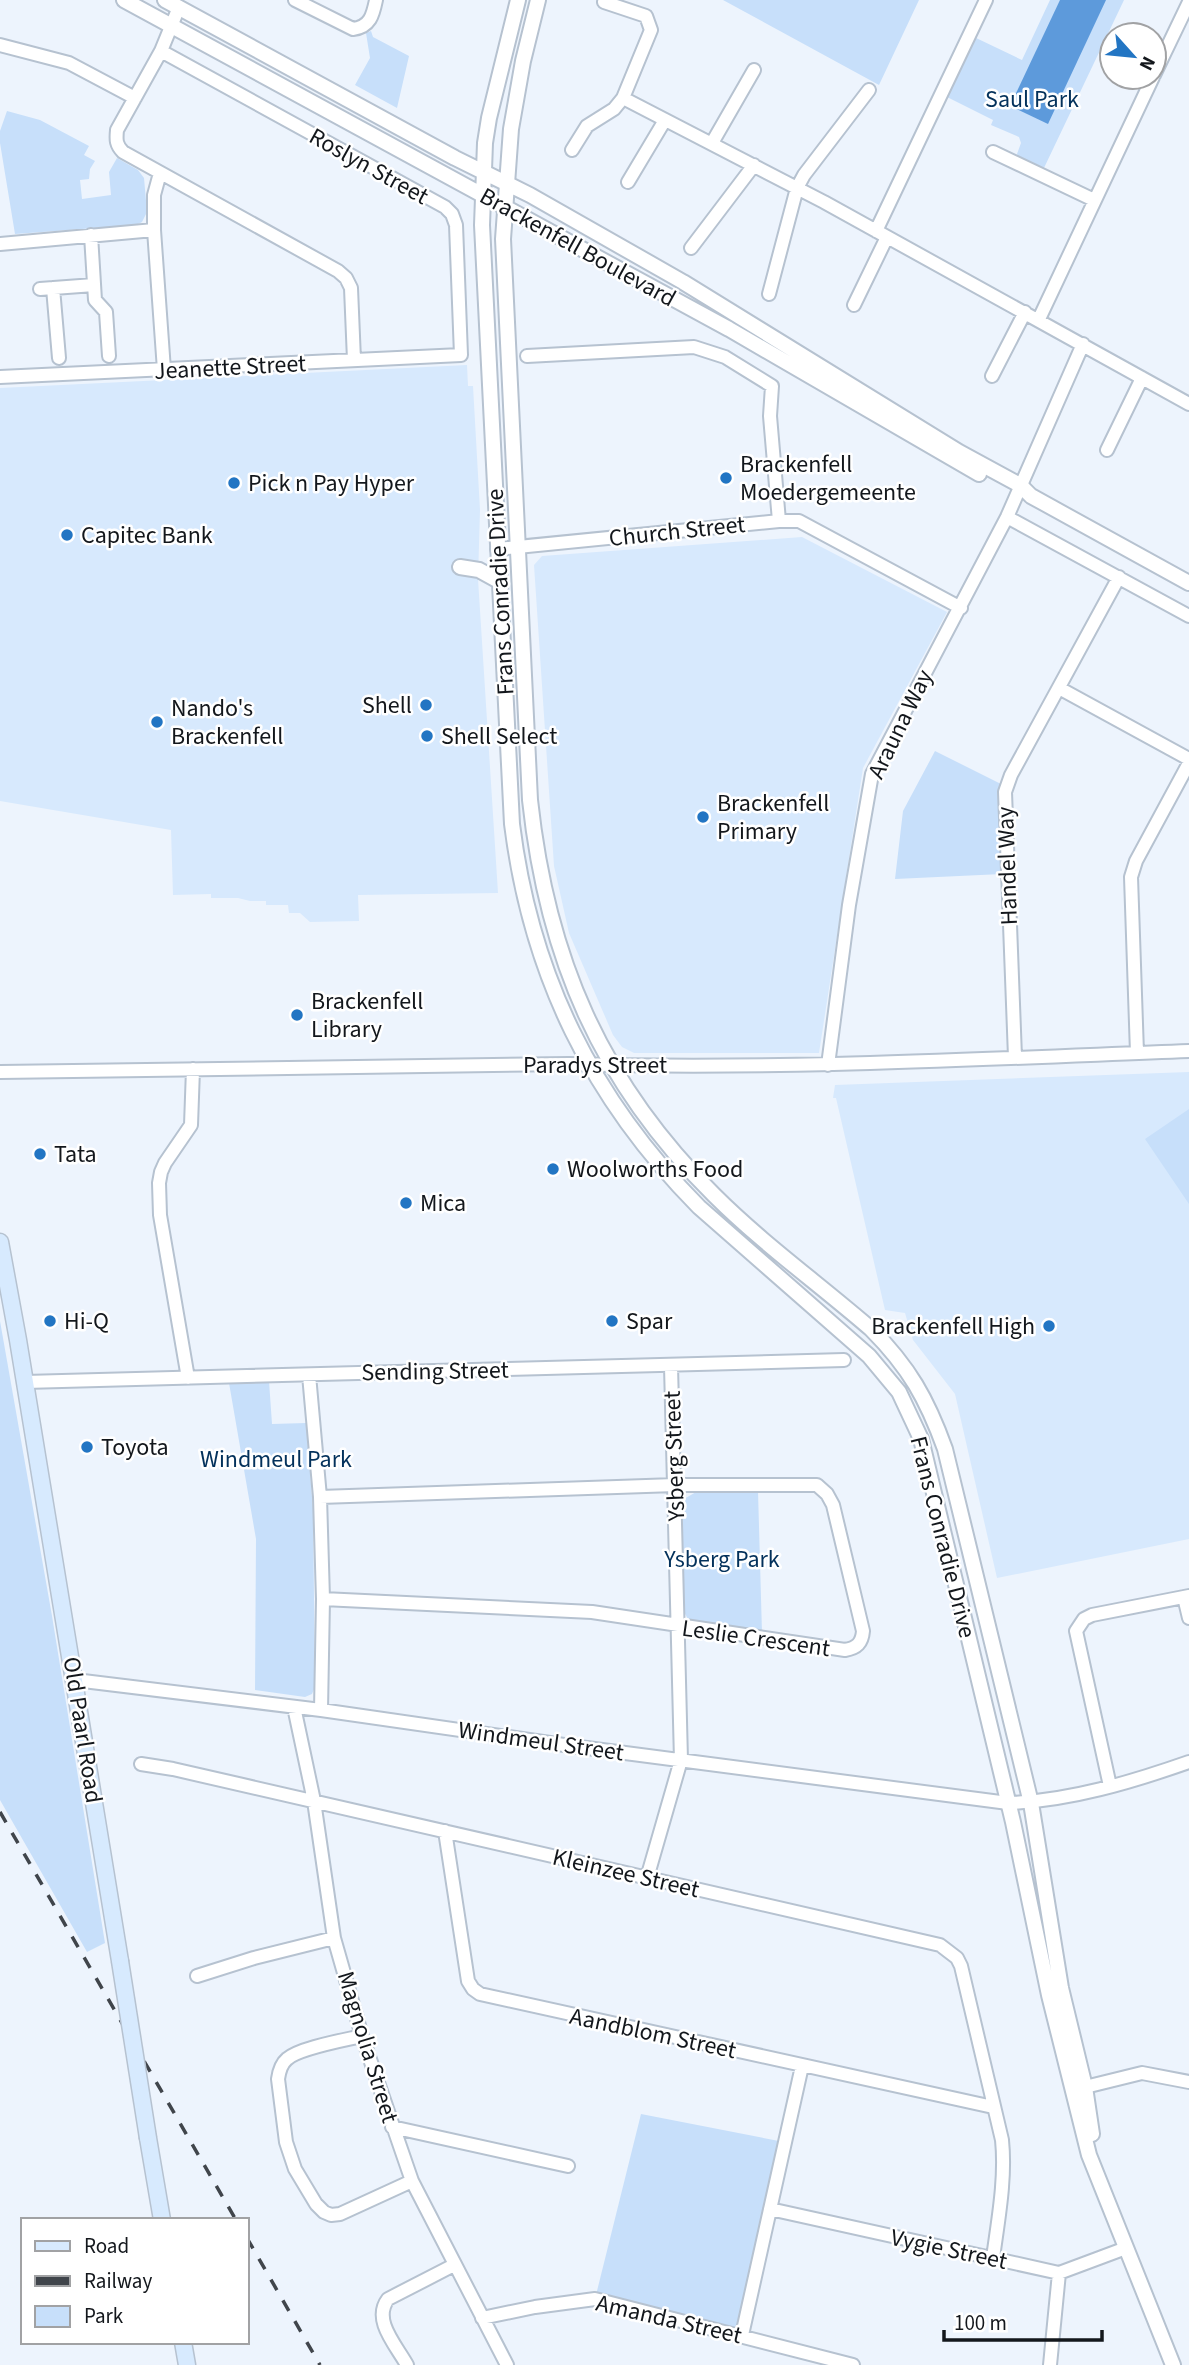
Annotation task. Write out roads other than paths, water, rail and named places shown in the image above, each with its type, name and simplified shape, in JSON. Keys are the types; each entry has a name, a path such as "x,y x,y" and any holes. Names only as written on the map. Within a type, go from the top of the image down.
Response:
{"main road":[{"name":"Old Paarl Road","path":"0,1242 75,1680 162,2218"},
{"path":"183,2344 187,2365"}],"street":[{"name":"Brackenfell Boulevard","path":"124,0 729,329 947,457 1023,491"},
{"name":"Brackenfell Boulevard","path":"165,0 683,282 1023,491 1189,583"},
{"path":"295,0 353,29 361,28 369,22 376,0"},
{"name":"Frans Conradie Drive","path":"518,0 493,98 485,143 482,226 509,779 517,863 535,940 548,980 572,1034 589,1064 621,1114 672,1181 734,1240 856,1343 888,1376 899,1392 921,1439 933,1484 1008,1803 1049,1995 1079,2088"},
{"name":"Frans Conradie Drive","path":"538,0 516,97 503,239 527,757 535,848 561,956 577,996 611,1065 648,1120 693,1174 767,1242 871,1329 905,1366 934,1419 945,1449 1031,1802 1089,2155 1173,2365"},
{"path":"854,304 882,234 986,0"},
{"path":"572,150 587,126 614,109 623,99 647,42 650,24 646,16 604,2"},
{"path":"1168,46 1189,2"},
{"path":"179,7 160,51 117,130 116,140 123,152 338,271 346,278 351,288 354,360"},
{"path":"0,45 69,63 135,98"},
{"name":"Roslyn Street","path":"160,51 445,207 452,214 456,225 461,355"},
{"path":"712,143 754,70"},
{"path":"769,294 797,188 869,90"},
{"path":"1039,319 1147,91"},
{"path":"623,99 824,202 1189,404"},
{"path":"628,182 665,120"},
{"path":"993,152 1094,200"},
{"path":"691,248 754,165"},
{"path":"160,173 154,195 154,230 164,370"},
{"path":"0,243 154,230"},
{"path":"91,235 95,300 106,312 109,356"},
{"path":"59,358 47,288 94,285"},
{"path":"992,376 1025,312"},
{"name":"Arauna Way","path":"828,1065 849,905 870,782 877,763 1023,491 1083,344"},
{"path":"527,356 694,347 725,357 772,386 770,416 779,521"},
{"name":"Jeanette Street","path":"0,377 461,355"},
{"path":"1107,450 1142,379"},
{"path":"1007,517 1189,616"},
{"name":"Church Street","path":"497,549 799,521 961,608"},
{"path":"460,567 479,570 499,581"},
{"name":"Handel Way","path":"1015,1057 1005,792 1011,775 1119,577"},
{"path":"1059,688 1189,761 1136,861 1131,877 1137,1053"},
{"name":"Paradys Street","path":"0,1072 589,1064 828,1065 1189,1051"},
{"path":"188,1378 160,1215 159,1183 160,1172 191,1125 193,1069"},
{"name":"Sending Street","path":"25,1382 844,1360"},
{"name":"Ysberg Street","path":"648,1878 681,1760 671,1366"},
{"path":"309,1374 320,1497 323,1600 321,1710"},
{"name":"Leslie Crescent","path":"320,1497 674,1485 808,1484 822,1488 832,1505 863,1631 856,1647 845,1650 592,1612 323,1600"},
{"path":"1110,1786 1076,1631 1084,1619 1092,1615 1187,1597 1189,1618"},
{"name":"Windmeul Street","path":"75,1680 321,1710 1008,1803 1031,1802 1110,1786 1189,1762"},
{"name":"Magnolia Street","path":"294,1707 314,1801 334,1938 362,2036 412,2181 507,2365"},
{"name":"Kleinzee Street","path":"141,1764 173,1769 940,1945 957,1958 961,1966 1003,2152 1000,2210 993,2258"},
{"name":"Aandblom Street","path":"445,1831 468,1981 480,1994 993,2107"},
{"path":"197,1976 254,1958 334,1938"},
{"path":"362,2036 300,2052 286,2059 279,2069 278,2079 289,2154 316,2204 331,2215 340,2214 412,2181"},
{"path":"742,2335 802,2066"},
{"path":"1079,2088 1142,2073 1189,2082"},
{"path":"392,2127 568,2166"},
{"name":"Vygie Street","path":"769,2209 1059,2273"},
{"path":"1050,2365 1059,2273 1126,2248"},
{"path":"407,2365 381,2320 383,2305 388,2299 454,2265"},
{"name":"Amanda Street","path":"482,2318 595,2299 853,2365"}],"water":[{"path":"1060,0 1106,0 1048,124 1010,106"}],"railway":[{"path":"0,1812 235,2218"},
{"path":"248,2240 320,2365"}],"place":[{"name":"Brackenfell Moedergemeente","path":"726,478"},
{"name":"Pick n Pay Hyper","path":"234,483"},
{"name":"Capitec Bank","path":"67,535"},
{"name":"Shell","path":"426,705"},
{"name":"Nando's Brackenfell","path":"157,722"},
{"name":"Shell Select","path":"427,736"},
{"name":"Brackenfell Primary","path":"703,817"},
{"name":"Brackenfell Library","path":"297,1015"},
{"name":"Tata","path":"40,1154"},
{"name":"Woolworths Food","path":"553,1169"},
{"name":"Mica","path":"406,1203"},
{"name":"Hi-Q","path":"50,1321"},
{"name":"Spar","path":"612,1321"},
{"name":"Brackenfell High","path":"1049,1326"},
{"name":"Toyota","path":"87,1447"}],"park label":[{"name":"Saul Park","path":"1032,99"},
{"name":"Windmeul Park","path":"276,1459"},
{"name":"Ysberg Park","path":"722,1559"}]}
